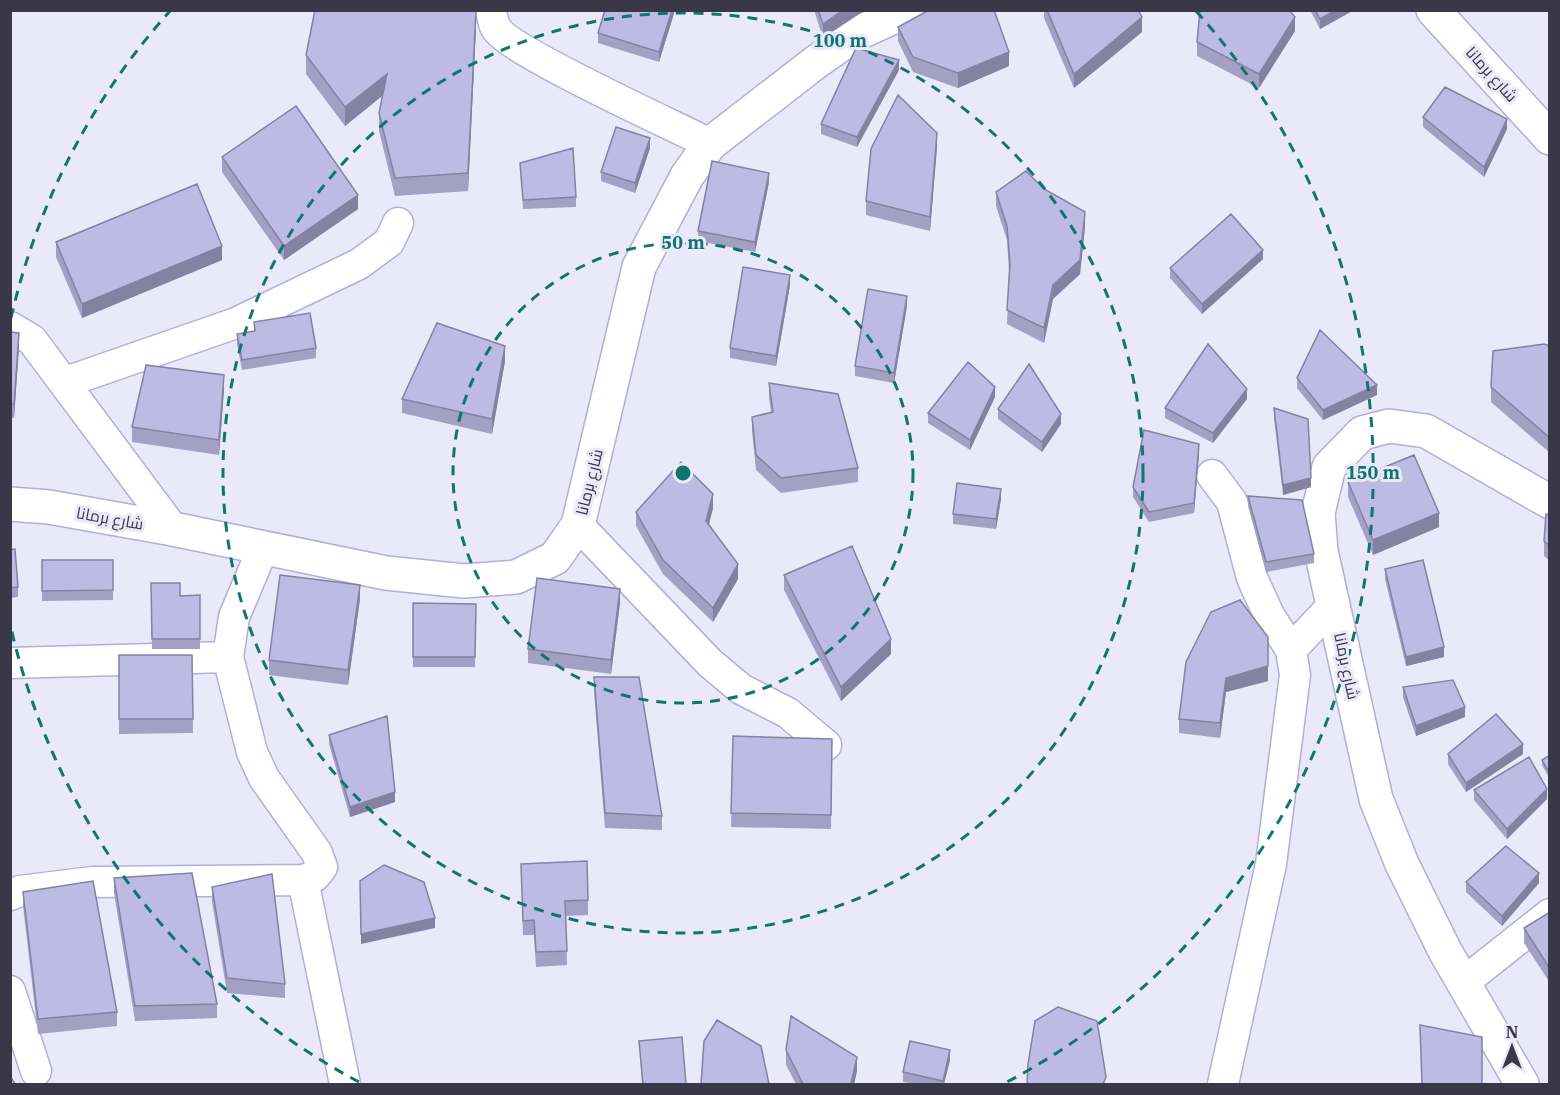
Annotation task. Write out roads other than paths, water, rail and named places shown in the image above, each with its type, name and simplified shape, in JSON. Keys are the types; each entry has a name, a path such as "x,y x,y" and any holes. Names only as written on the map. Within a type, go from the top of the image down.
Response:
{"street":[{"path":"491,10 496,29 508,40 560,69 710,144"},
{"name":"شارع برمانا","path":"10,504 49,507 173,529 386,573 464,581 516,577 555,558 578,525 639,267 687,176 710,144 856,34 909,10"},
{"name":"شارع برمانا","path":"1433,10 1550,138"},
{"path":"66,382 236,323 349,269 384,247 398,223"},
{"path":"10,327 32,340 66,382 173,529"},
{"name":"شارع برمانا","path":"1522,1084 1445,951 1402,864 1376,799 1321,551 1318,513 1329,466 1362,433 1389,426 1426,431 1550,502"},
{"path":"1212,475 1232,502 1252,578 1269,615 1292,650 1295,675 1271,864 1223,1084"},
{"path":"578,525 710,663 741,689 788,713 826,745"},
{"path":"10,895 20,891 92,882 303,880 315,876 322,867 317,853 264,778 252,752 228,657 234,618 263,548"},
{"path":"1292,650 1334,604"},
{"path":"10,663 228,657"},
{"path":"303,880 345,1084"},
{"path":"1464,982 1550,914"},
{"path":"10,992 36,1071"}]}
